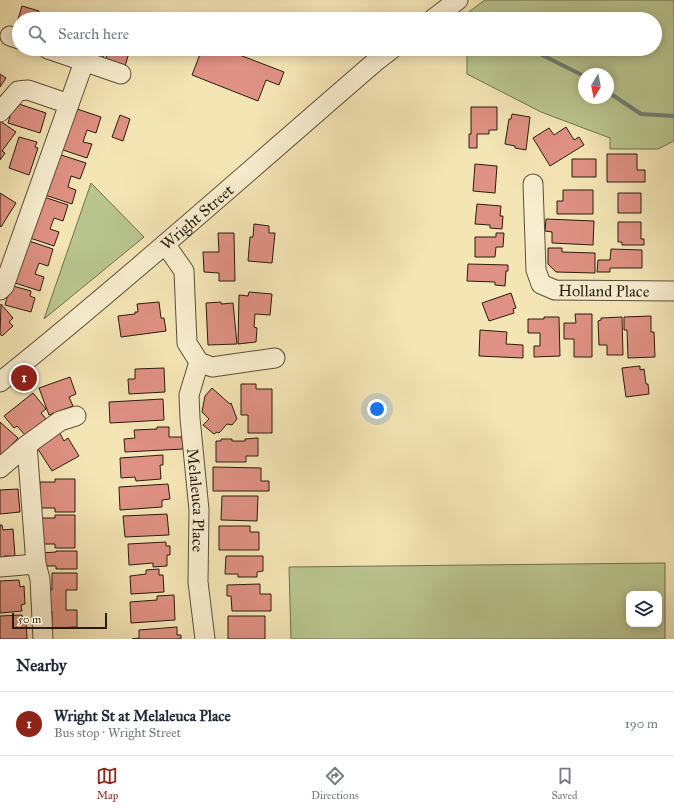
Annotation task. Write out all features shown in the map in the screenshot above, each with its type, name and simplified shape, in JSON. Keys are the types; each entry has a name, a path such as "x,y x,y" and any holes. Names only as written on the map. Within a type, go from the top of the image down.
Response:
{"street":[{"path":"442,12 458,0"},
{"path":"67,56 121,74"},
{"name":"Wright Street","path":"0,382 165,244 383,56"},
{"path":"0,290 4,286 84,62"},
{"path":"0,112 18,91 28,90 69,104"},
{"name":"Holland Place","path":"533,184 536,270 542,284 555,290 674,291"},
{"path":"165,244 184,271 187,343 199,362 212,367 275,358"},
{"name":"Melaleuca Place","path":"199,362 189,395 199,510 198,582 205,639"},
{"path":"0,468 27,445 60,421 76,416"},
{"path":"27,445 36,564 40,579 43,639"},
{"path":"0,567 36,564"}],"green space":[{"path":"485,0 674,0 674,141 658,149 610,149 610,138 541,112 467,74 467,56 662,56 662,12 469,12"},
{"path":"91,183 144,237 44,319"},
{"path":"665,563 665,639 291,639 289,567"}],"building":[{"path":"22,6 39,11 39,12 20,12"},
{"path":"83,56 104,56 102,62"},
{"path":"107,56 128,56 124,70 105,62"},
{"path":"199,56 242,56 284,72 279,85 266,80 258,101 192,75"},
{"path":"0,74 6,78 0,87"},
{"path":"19,104 46,113 40,133 8,123 13,106 18,107"},
{"path":"471,107 497,107 497,130 489,130 489,134 477,134 477,148 469,148 469,134 471,134"},
{"path":"74,108 101,117 96,133 87,130 83,142 92,144 87,158 60,149"},
{"path":"512,114 530,117 526,150 505,144 509,119 511,119"},
{"path":"120,115 130,119 123,141 112,137"},
{"path":"0,121 16,132 2,151 5,153 0,160"},
{"path":"566,127 574,140 579,137 584,145 550,166 533,138 549,128 554,135"},
{"path":"19,137 37,142 35,147 38,148 29,175 9,168"},
{"path":"58,154 86,163 80,179 71,176 68,187 76,190 72,204 45,195"},
{"path":"607,154 637,154 637,170 645,170 645,182 607,182"},
{"path":"572,159 596,159 596,177 572,177"},
{"path":"475,164 497,166 495,193 473,191"},
{"path":"563,190 593,190 593,214 557,214 557,201 563,201"},
{"path":"0,193 16,203 1,227 0,226"},
{"path":"618,193 641,193 641,213 618,213"},
{"path":"41,196 68,205 63,221 54,218 50,229 59,232 54,246 27,237"},
{"path":"477,204 501,206 500,216 503,216 502,229 490,228 490,225 475,224"},
{"path":"546,219 594,221 593,245 552,243 552,232 545,231"},
{"path":"618,222 641,222 641,239 644,239 644,245 622,245 622,242 618,242"},
{"path":"254,224 269,226 269,233 275,233 272,263 248,261 250,237 253,237"},
{"path":"218,233 234,233 235,281 219,281 219,273 204,272 203,252 219,252"},
{"path":"496,233 504,233 503,247 496,247 495,257 475,257 475,237 496,237"},
{"path":"26,240 53,249 48,266 39,263 35,274 44,277 40,291 12,282"},
{"path":"548,248 562,248 562,252 595,253 595,273 556,272 548,264"},
{"path":"611,249 642,250 642,268 610,268 610,272 597,272 598,260 610,260"},
{"path":"468,264 508,265 505,286 495,285 495,282 467,281"},
{"path":"13,286 31,291 30,296 35,298 31,312 5,305 9,290"},
{"path":"249,292 272,294 270,315 255,314 254,327 257,328 256,342 238,344 239,295 248,296"},
{"path":"511,293 516,308 513,309 514,313 489,321 482,303"},
{"path":"159,302 161,318 164,318 166,331 121,337 118,316 135,314 135,312 138,312 137,304"},
{"path":"221,302 221,304 233,303 237,344 208,345 206,303"},
{"path":"1,304 13,318 9,322 13,326 2,336 0,334"},
{"path":"575,314 592,314 592,357 574,357 574,339 564,339 564,323 576,323"},
{"path":"651,316 651,332 654,332 655,357 628,358 627,330 624,330 624,317"},
{"path":"544,317 559,317 560,356 534,357 534,346 540,346 540,333 528,333 528,319 544,319"},
{"path":"622,317 623,355 607,355 607,345 599,345 598,321 601,320 601,318"},
{"path":"480,330 507,332 506,344 523,345 523,358 479,356"},
{"path":"640,366 640,370 644,369 649,394 626,397 622,368"},
{"path":"164,368 165,392 129,394 128,379 135,379 135,369"},
{"path":"70,377 76,394 69,397 73,406 49,415 39,388"},
{"path":"241,384 256,384 256,389 272,389 272,433 248,433 248,415 241,415"},
{"path":"212,388 230,404 231,403 237,419 232,425 227,424 219,433 217,432 214,434 203,425 209,419 202,412 205,396"},
{"path":"33,393 46,409 41,413 46,419 26,436 17,426 14,428 4,416"},
{"path":"163,399 164,420 110,423 109,402"},
{"path":"0,422 18,438 0,458"},
{"path":"157,427 169,427 169,437 182,437 183,449 125,452 124,439 135,438 134,430 157,429"},
{"path":"59,432 64,441 68,438 79,456 52,471 36,446"},
{"path":"258,438 258,456 246,456 246,462 216,462 216,441 221,441 221,439 232,439 232,441 245,441 245,439"},
{"path":"163,455 163,465 160,465 161,479 136,481 135,477 121,478 120,458"},
{"path":"213,467 261,468 261,481 269,481 269,491 213,491"},
{"path":"55,479 75,479 75,512 55,512 55,508 39,508 40,482 55,482"},
{"path":"168,484 170,499 162,500 162,507 120,510 119,487"},
{"path":"18,489 20,512 0,514 0,490"},
{"path":"222,496 258,496 257,521 221,520"},
{"path":"167,514 169,535 125,537 123,516"},
{"path":"55,515 75,515 75,548 55,548 55,544 39,544 39,518 55,518"},
{"path":"0,525 2,525 3,530 13,529 15,556 4,556 5,559 0,559"},
{"path":"219,526 250,526 250,532 259,532 259,550 219,550"},
{"path":"166,542 166,546 170,546 170,555 167,555 167,566 153,567 153,563 129,565 128,544"},
{"path":"77,551 77,569 56,569 56,566 41,566 41,553"},
{"path":"226,556 263,556 263,571 257,572 257,577 238,577 238,574 225,574"},
{"path":"159,569 159,575 163,575 164,592 131,594 130,576 146,574 146,570"},
{"path":"52,573 77,573 77,590 66,590 66,610 77,610 77,627 52,628 52,611 49,611 48,590 52,590"},
{"path":"19,580 20,587 24,586 25,604 21,605 22,611 0,613 0,581"},
{"path":"260,584 260,594 271,594 271,611 232,611 231,596 227,596 227,585"},
{"path":"174,595 175,620 131,623 130,602 157,600 157,596"},
{"path":"22,615 22,622 26,621 27,639 0,639 0,616"},
{"path":"228,616 265,616 265,639 228,639"},
{"path":"177,627 177,635 181,635 181,639 132,639 139,638 139,630"}],"waterway":[{"path":"544,56 578,73"},
{"path":"614,96 641,114 674,116"}],"place":[{"name":"Wright St at Melaleuca Place","path":"24,378"}]}
